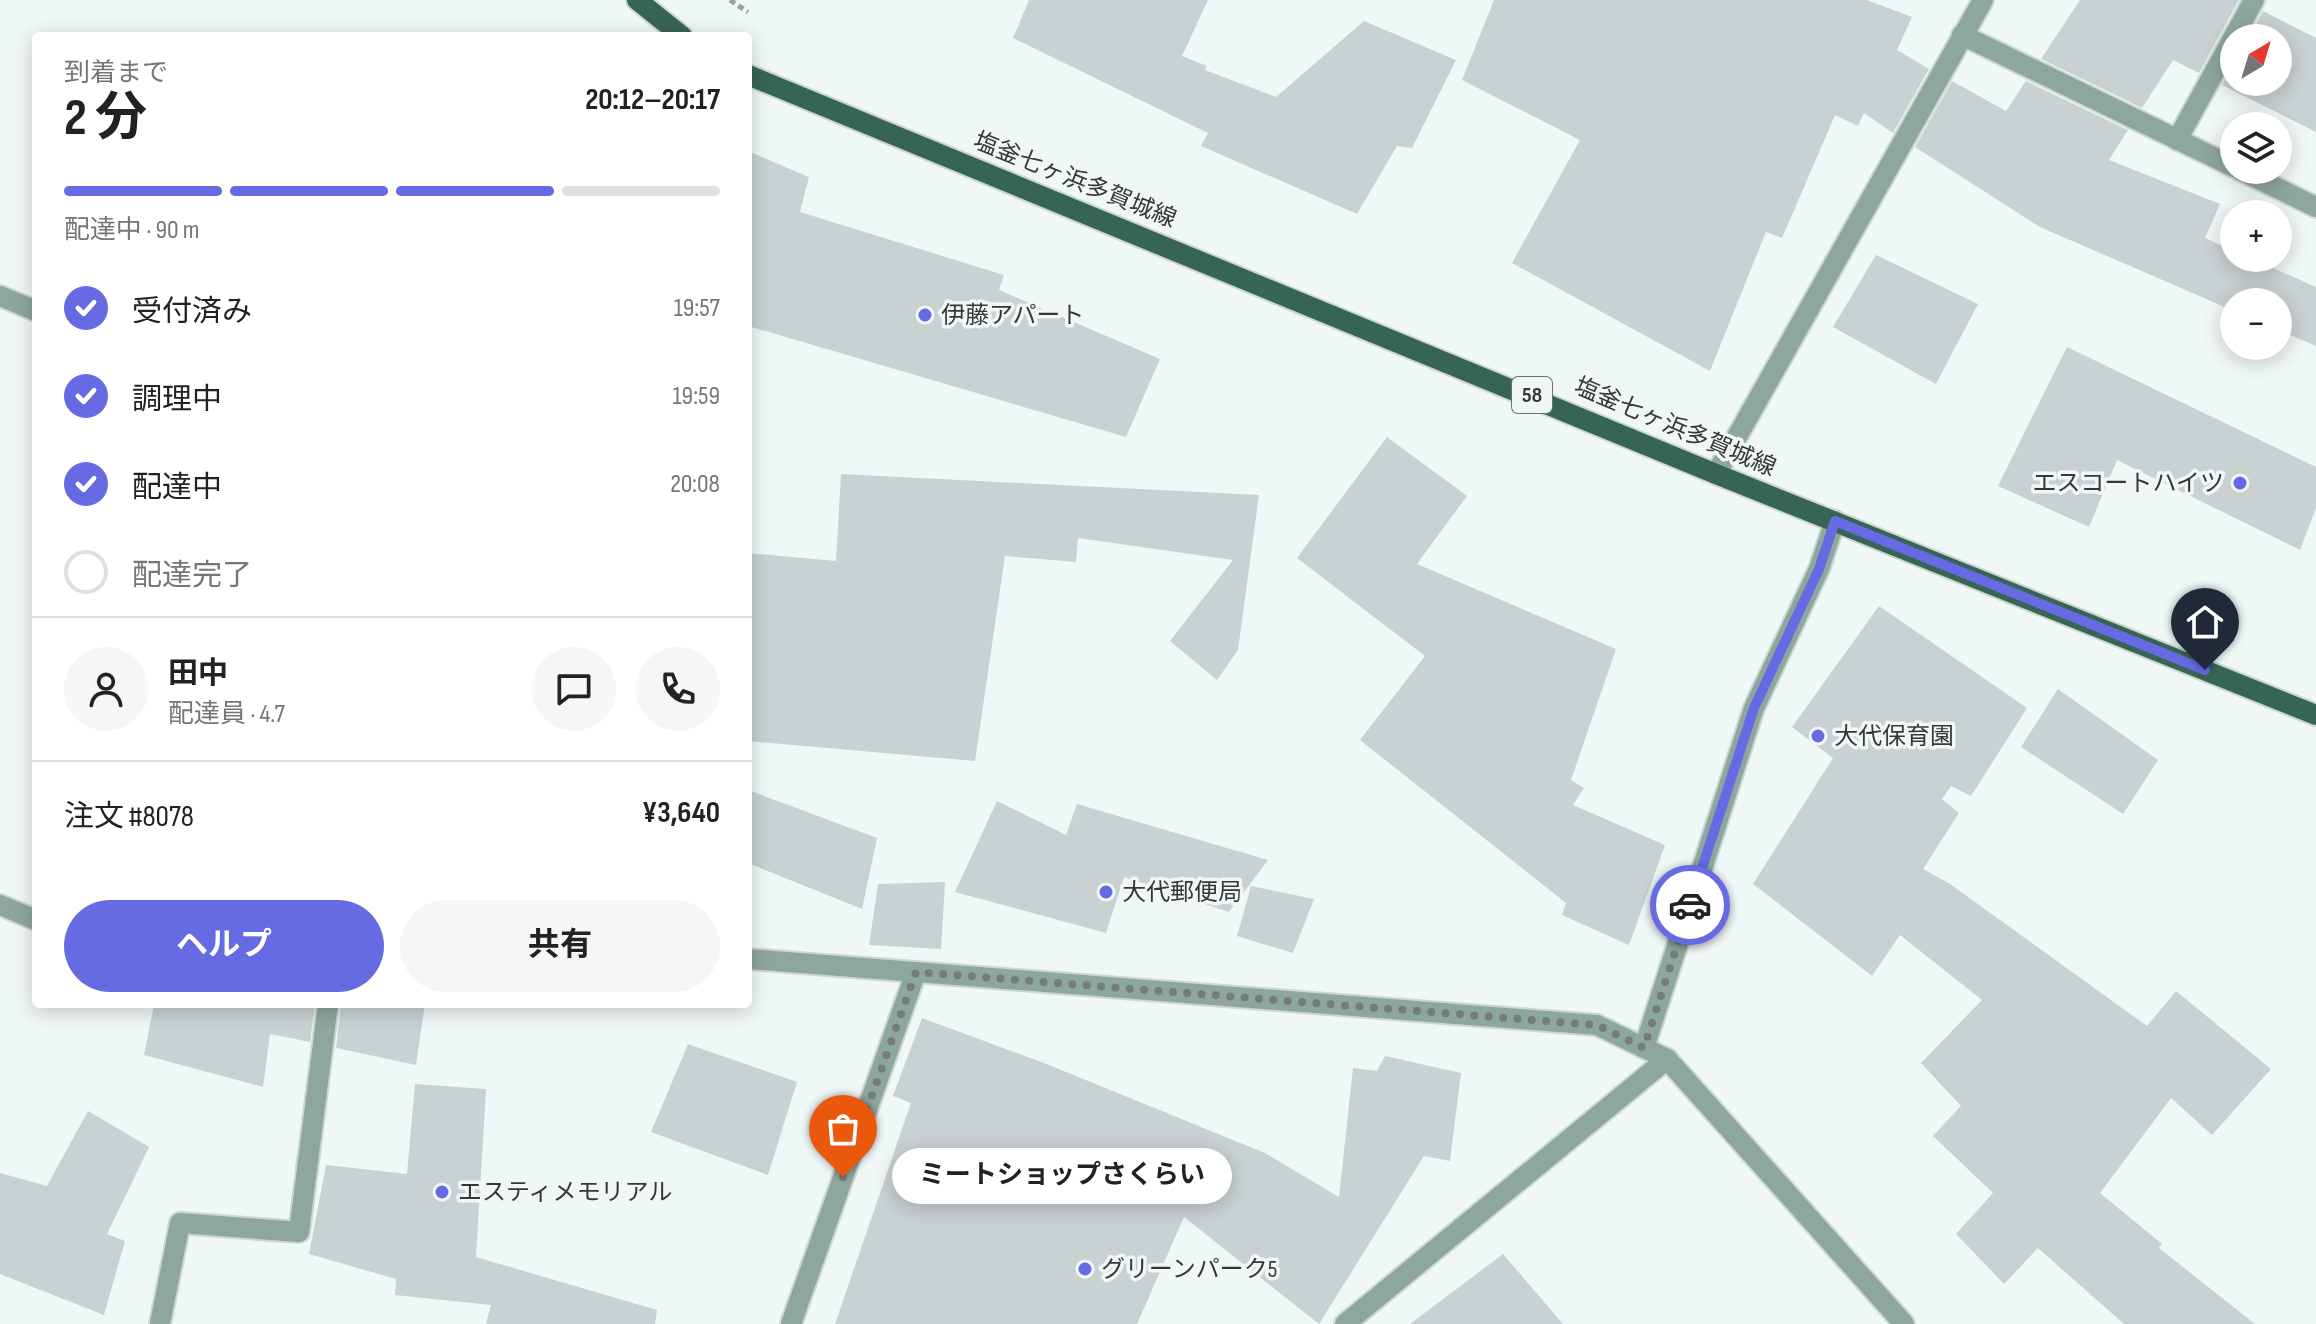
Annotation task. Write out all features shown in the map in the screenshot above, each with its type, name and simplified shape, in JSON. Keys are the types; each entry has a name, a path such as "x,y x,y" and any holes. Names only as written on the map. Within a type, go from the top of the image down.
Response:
{"main road":[{"path":"637,0 677,32"},
{"name":"塩釜七ヶ浜多賀城線","path":"752,77 1716,474 2316,715"}],"street":[{"path":"1716,474 1983,0"},
{"path":"2177,140 2254,0"},
{"path":"1962,35 2220,160"},
{"path":"2269,184 2316,207"},
{"path":"0,296 32,309"},
{"path":"1644,1048 1754,708 1819,569 1835,521"},
{"path":"0,905 32,918"},
{"path":"752,959 1597,1025 1667,1059 1904,1324"},
{"path":"791,1324 916,972"},
{"path":"160,1324 180,1223 299,1232 327,1008"},
{"path":"1345,1324 1667,1059"}],"path":[{"path":"730,0 748,12"}],"building":[{"path":"1029,0 1208,0 1182,56 1207,66 1205,70 1276,97 1364,21 1456,60 1412,148 1397,146 1357,214 1201,146 1208,133 1013,38"},
{"path":"1494,0 1867,0 1912,17 1897,50 1929,69 1893,133 1864,113 1858,126 1835,115 1782,238 1766,232 1710,371 1512,263 1580,140 1462,80"},
{"path":"2080,0 2239,0 2226,24 2220,24 2220,35 2199,73 2173,60 2142,108 2041,59"},
{"path":"2263,11 2289,24 2256,24"},
{"path":"2292,26 2316,38 2316,132 2292,120 2292,112 2276,112 2244,96 2292,96"},
{"path":"1952,81 2006,111 2026,81 2128,130 2109,160 2220,204 2205,238 2220,245 2220,272 2282,272 2316,287 2316,346 2292,336 2292,288 2220,288 2220,305 2040,227 1915,147"},
{"path":"752,153 809,177 800,212 1004,275 999,290 1160,359 1126,437 752,327"},
{"path":"1876,255 1978,304 1936,384 1833,327"},
{"path":"2067,347 2316,467 2316,508 2300,550 2117,460 2089,527 1998,486"},
{"path":"1387,437 1467,496 1417,564 1616,649 1571,780 1584,788 1573,805 1665,845 1629,945 1562,915 1566,903 1360,740 1425,656 1297,558"},
{"path":"841,474 1259,495 1238,650 1217,680 1170,641 1233,560 1078,538 1076,562 1005,556 975,761 752,741 752,553 836,561"},
{"path":"1879,606 2027,708 1971,796 1951,786 1942,799 1959,813 1923,869 1950,884 2147,1026 2176,991 2271,1069 2212,1135 2171,1098 2100,1193 2162,1244 2159,1248 2255,1324 2124,1324 2038,1248 2004,1284 1956,1234 1993,1193 1933,1136 1961,1106 1921,1063 1982,1000 1900,935 1872,976 1753,884 1833,758 1792,727"},
{"path":"2058,689 2158,760 2123,814 2021,747"},
{"path":"752,791 877,838 862,909 752,865"},
{"path":"997,801 1066,835 1077,804 1268,860 1229,912 1124,877 1106,933 955,892"},
{"path":"945,882 941,949 869,945 878,884"},
{"path":"1251,886 1314,899 1293,953 1237,936"},
{"path":"153,1008 314,1008 310,1042 270,1034 263,1087 144,1055"},
{"path":"341,1008 424,1008 416,1065 336,1048"},
{"path":"922,1018 1044,1063 1265,1153 1339,1197 1353,1068 1377,1071 1385,1056 1461,1073 1450,1161 1424,1156 1319,1324 1184,1217 1137,1324 835,1324 911,1103 893,1096"},
{"path":"688,1044 797,1082 768,1175 651,1132"},
{"path":"415,1084 486,1089 476,1257 657,1310 655,1324 486,1324 491,1305 395,1295 396,1279 309,1254 326,1165 407,1174"},
{"path":"88,1111 149,1147 107,1234 125,1241 104,1315 0,1274 0,1173 47,1186"},
{"path":"1503,1254 1563,1324 1410,1324"}],"way so far":[{"path":"843,1177 916,972 1597,1025 1644,1048 1690,905"}],"place":[{"name":"伊藤アパート","path":"925,315"},
{"name":"エスコートハイツ","path":"2240,483"},
{"name":"大代保育園","path":"1818,736"},
{"name":"大代郵便局","path":"1106,892"},
{"name":"ミートショップさくらい","path":"843,1177"},
{"name":"エスティメモリアル","path":"442,1192"},
{"name":"グリーンパーク5","path":"1085,1269"}],"route":[{"path":"1690,905 1754,708 1819,569 1835,521 2205,670"}]}
